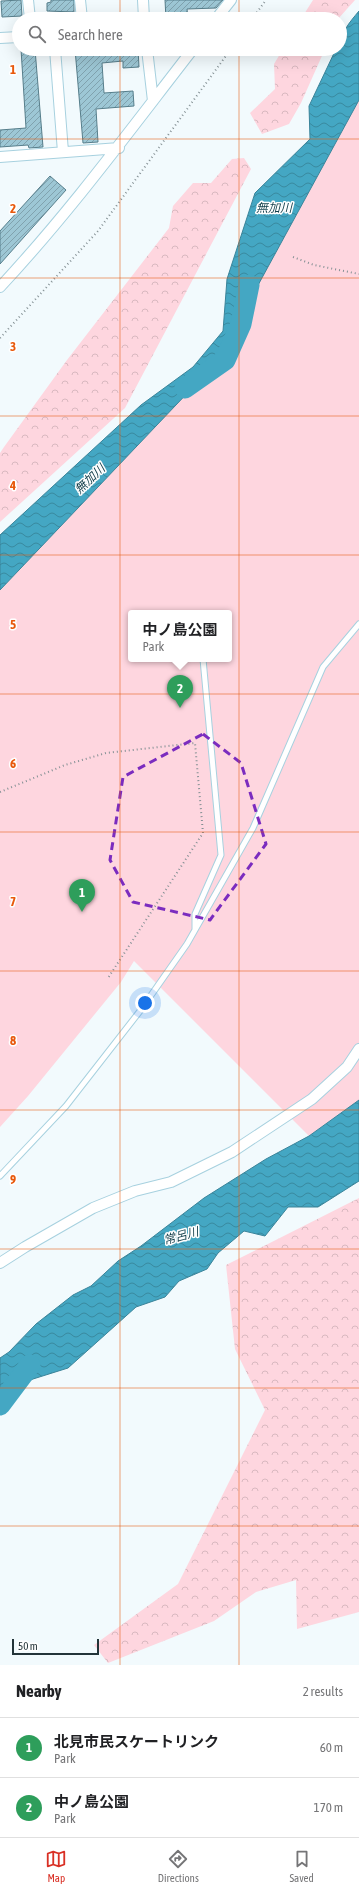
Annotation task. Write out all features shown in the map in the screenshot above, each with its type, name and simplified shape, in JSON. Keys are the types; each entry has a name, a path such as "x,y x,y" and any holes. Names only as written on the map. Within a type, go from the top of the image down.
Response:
{"street":[{"path":"28,0 29,12"},
{"path":"80,0 81,12"},
{"path":"143,0 144,12"},
{"path":"222,12 231,0"},
{"path":"0,38 12,37"},
{"path":"56,56 63,152"},
{"path":"148,56 153,101"},
{"path":"0,287 38,247 119,148 188,56"},
{"path":"0,157 119,148"},
{"path":"0,1263 92,1208 135,1191 171,1182 232,1152 312,1099 347,1067 359,1049"}],"lane":[{"path":"0,1176 66,1106 140,1011 195,930 253,828 323,667 359,624"},
{"path":"195,930 196,914 221,855 203,662"}],"path":[{"path":"257,12 266,0"},
{"path":"0,338 98,231 226,56"},
{"path":"293,257 308,263 359,274"},
{"path":"0,792 65,765 106,753 195,743 203,832 108,978"}],"highlighted area":[{"path":"203,734 241,763 266,844 210,920 133,902 110,860 123,777"}],"green space":[{"path":"313,0 355,0 344,12 305,12"},
{"path":"279,56 322,56 301,103 289,124 262,134 250,113 275,89 274,64"},
{"path":"359,100 359,1100 309,1136 134,961 121,982 28,1096 0,1127 0,590 215,364"},
{"path":"244,158 251,169 125,408 0,522 0,453 4,447 67,360 169,228 173,206 193,183 211,183 232,159"},
{"path":"359,1198 359,1612 297,1629 296,1580 256,1592 214,1621 108,1663 94,1645 178,1584 265,1410 235,1349 226,1265"}],"water":[{"name":"無加川","path":"359,11 359,100 215,364 0,590 0,535 141,405 193,367 223,331 227,279 255,193 310,139 309,106 333,56 347,56 347,27"},
{"path":"359,1100 359,1181 318,1207 288,1207 265,1236 244,1231 218,1253 207,1269 179,1281 165,1297 136,1307 68,1368 33,1379 3,1393 0,1402 0,1358 9,1352 36,1324 73,1295 91,1286 118,1261 141,1246 204,1198 266,1159 309,1136"}],"building":[{"path":"21,0 22,12 12,12 12,16 2,17 1,1"},
{"path":"51,0 74,0 74,12 47,11 47,3 51,2"},
{"path":"165,0 223,0 216,8 187,9 187,12 166,12"},
{"path":"21,56 36,56 43,147 29,148 28,145 0,147 0,130 26,128"},
{"path":"76,56 138,56 139,67 123,68 123,61 102,63 104,93 133,91 134,106 96,109 98,142 83,143"},
{"path":"50,176 66,190 0,264 0,231"}],"waterway":[{"name":"無加川","path":"185,388 225,360 241,324 249,285"},
{"name":"常呂川","path":"0,1405 30,1365"}],"place":[{"name":"中ノ島公園","path":"180,708"},
{"name":"北見市民スケートリンク","path":"82,912"}]}
